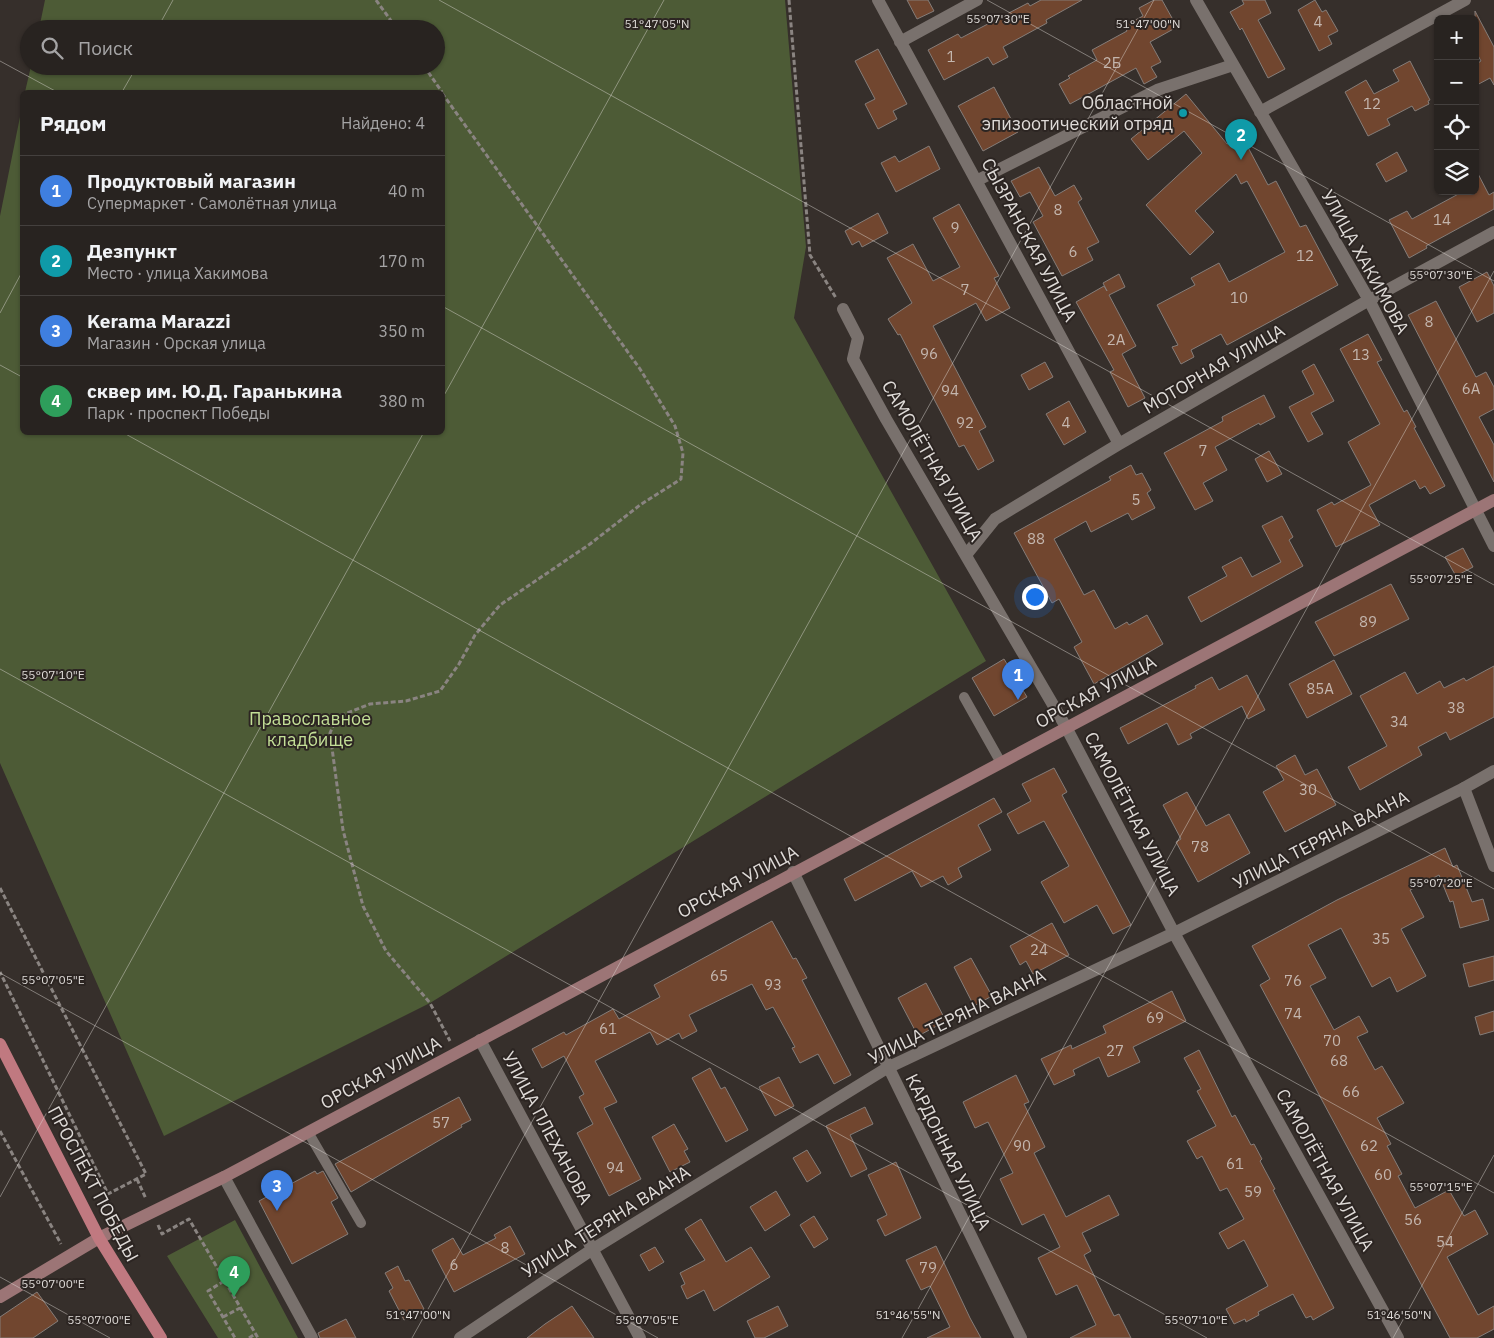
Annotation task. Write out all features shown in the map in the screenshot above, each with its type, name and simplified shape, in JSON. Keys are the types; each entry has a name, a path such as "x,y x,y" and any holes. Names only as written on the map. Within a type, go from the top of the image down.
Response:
{"main road":[{"name":"ОРСКАЯ УЛИЦА","path":"0,1297 98,1238 224,1177 1000,761 1494,500"},
{"name":"ПРОСПЕКТ ПОБЕДЫ","path":"0,1044 98,1238 161,1338"}],"street":[{"name":"СЫЗРАНСКАЯ УЛИЦА","path":"878,0 978,180 1119,444"},
{"path":"900,42 977,0"},
{"name":"УЛИЦА ХАКИМОВА","path":"1196,0 1369,300 1494,546"},
{"path":"1260,112 1465,0"},
{"path":"978,180 1157,90 1234,65"},
{"name":"МОТОРНАЯ УЛИЦА","path":"966,555 995,519 1119,444 1369,300 1494,232"},
{"name":"САМОЛЁТНАЯ УЛИЦА","path":"843,309 858,338 853,359 1066,727 1174,933 1398,1338"},
{"name":"УЛИЦА ТЕРЯНА ВААНА","path":"460,1338 592,1249 887,1068 1174,933 1494,772"},
{"path":"1464,788 1494,866"},
{"name":"КАРДОННАЯ УЛИЦА","path":"792,872 1021,1338"},
{"name":"УЛИЦА ПЛЕХАНОВА","path":"480,1040 640,1338"},
{"path":"224,1177 312,1338"}],"lane":[{"path":"964,697 1000,761"},
{"path":"308,1132 361,1224"}],"path":[{"path":"376,0 390,20"},
{"path":"790,0 810,255 843,309"},
{"path":"430,75 440,90"},
{"path":"445,97 640,369 675,426 683,453 681,479 640,504 590,544 500,605 475,636 440,692 406,701 370,704 337,717 330,733 342,830 363,906 386,952 430,1003 456,1052"},
{"path":"0,888 146,1174 108,1194 0,972"},
{"path":"0,1131 67,1255"},
{"path":"162,1234 189,1219 258,1338"},
{"path":"224,1281 208,1291 235,1338"},
{"path":"223,1317 240,1308"},
{"path":"249,1338 255,1334"}],"green space":[{"name":"Православное кладбище","path":"45,0 785,0 806,247 794,318 986,661 430,1003 164,1136 0,763 0,216 20,117 20,435 445,435 445,90 25,90 29,75 445,75 445,20 41,20"},
{"path":"235,1220 298,1338 218,1338 167,1256"}],"building":[{"path":"907,0 928,0 934,11 917,19"},
{"path":"1041,0 1082,0 1046,20 1047,23 1003,47 1008,57 993,65 988,57 944,80 928,50 958,34 961,38 1028,3 1030,6"},
{"path":"1154,0 1162,0 1177,27 1150,42 1161,62 1151,67 1157,77 1144,84 1136,68 1070,104 1059,84 1070,78 1068,76 1097,60 1092,50 1127,31 1124,26 1143,16 1139,8"},
{"path":"1242,0 1265,0 1271,13 1258,20 1285,69 1268,78 1242,28 1240,30 1230,12 1244,4"},
{"path":"1315,0 1322,12 1326,10 1338,31 1328,36 1332,44 1319,51 1298,10"},
{"path":"1479,19 1494,47 1494,85 1490,78 1479,84 1479,62 1481,61 1479,57"},
{"path":"878,49 907,104 893,111 897,119 878,129 865,104 875,99 855,61"},
{"path":"1410,61 1430,100 1428,101 1429,104 1415,111 1412,106 1387,119 1390,125 1368,136 1345,92 1366,80 1374,94 1399,81 1393,70"},
{"path":"994,87 1018,132 983,151 958,106"},
{"path":"1186,94 1227,144 1242,136 1268,185 1276,181 1300,227 1306,225 1338,285 1227,345 1221,334 1191,350 1194,357 1181,364 1172,347 1178,345 1157,305 1195,285 1191,278 1219,263 1229,282 1285,252 1247,181 1241,184 1236,174 1195,211 1214,232 1190,255 1146,205 1202,153 1184,131 1148,160 1131,139"},
{"path":"929,146 940,169 896,192 881,163 895,156 899,162"},
{"path":"1397,152 1407,171 1386,182 1376,164"},
{"path":"1039,167 1055,196 1074,185 1082,199 1078,202 1099,242 1087,248 1093,260 1062,276 1033,222 1043,216 1030,192 1020,197 1011,181"},
{"path":"1479,176 1489,195 1494,192 1494,209 1426,246 1427,248 1409,258 1389,220 1407,211 1412,219 1457,195 1479,195"},
{"path":"959,204 999,276 994,278 1010,308 986,321 976,303 933,326 986,427 979,431 994,461 978,470 964,445 959,447 900,334 898,335 888,319 912,303 887,258 913,244 933,281 960,267 933,218"},
{"path":"878,213 888,233 862,247 859,241 852,245 845,231"},
{"path":"1487,272 1494,286 1494,313 1477,322 1459,287"},
{"path":"1119,274 1125,287 1109,295 1136,346 1122,354 1145,398 1128,407 1110,372 1114,370 1076,302 1104,286 1107,291 1103,283"},
{"path":"1436,301 1476,377 1486,372 1494,387 1494,409 1479,417 1494,445 1494,482 1408,315"},
{"path":"1368,334 1382,360 1377,362 1404,412 1407,410 1416,427 1414,428 1445,486 1430,494 1425,486 1420,489 1415,480 1369,505 1380,525 1336,547 1317,510 1332,502 1334,505 1371,485 1348,442 1380,424 1340,349"},
{"path":"1045,362 1053,377 1029,390 1021,375"},
{"path":"1314,364 1334,401 1311,413 1323,434 1308,442 1289,407 1314,394 1302,371"},
{"path":"1264,395 1275,417 1260,425 1259,423 1215,447 1227,470 1203,483 1213,501 1195,510 1164,453 1223,421 1222,417"},
{"path":"1069,401 1086,432 1064,445 1046,414"},
{"path":"1269,451 1282,474 1267,482 1255,459"},
{"path":"1131,465 1136,475 1142,473 1151,490 1147,493 1155,508 1132,520 1128,513 1091,532 1086,521 1054,539 1084,595 1094,590 1115,629 1127,622 1129,625 1147,615 1163,644 1094,684 1074,647 1082,642 1059,599 1052,603 1014,533 1111,480 1109,477"},
{"path":"1282,516 1293,537 1289,540 1303,566 1201,622 1188,597 1227,576 1222,567 1241,557 1252,577 1281,562 1262,526"},
{"path":"1463,548 1473,567 1456,576 1445,557"},
{"path":"1391,584 1409,619 1334,656 1315,622"},
{"path":"1004,659 1027,697 994,716 972,678"},
{"path":"1334,660 1352,694 1307,718 1289,684"},
{"path":"1494,666 1494,717 1450,740 1446,732 1418,747 1422,755 1360,790 1348,767 1387,746 1360,696 1405,672 1417,694 1440,681 1444,688 1464,678 1466,681"},
{"path":"1247,675 1265,710 1248,719 1242,706 1190,734 1192,738 1178,745 1167,723 1128,744 1120,728 1196,688 1195,686 1212,677 1219,690"},
{"path":"1295,755 1305,775 1317,769 1336,805 1285,832 1263,792 1284,780 1276,766"},
{"path":"1054,768 1067,792 1062,795 1131,925 1113,934 1097,905 1064,923 1041,882 1069,866 1044,821 1018,834 1007,814 1031,801 1022,784"},
{"path":"1187,792 1206,826 1229,814 1250,853 1198,882 1176,842 1181,839 1163,805"},
{"path":"994,798 1002,812 978,825 991,850 958,868 962,877 948,885 943,876 921,887 912,871 855,901 844,879"},
{"path":"1445,848 1453,867 1457,865 1472,902 1483,899 1489,920 1460,928 1453,901 1450,902 1439,875 1410,890 1424,917 1401,929 1426,976 1397,992 1390,977 1372,987 1341,928 1308,945 1326,978 1310,986 1334,1030 1359,1016 1368,1032 1357,1037 1375,1070 1382,1066 1404,1103 1377,1118 1391,1144 1387,1146 1402,1174 1398,1176 1415,1208 1449,1190 1464,1216 1475,1210 1488,1234 1447,1257 1478,1315 1494,1306 1494,1329 1477,1338 1450,1338 1260,985 1270,979 1252,946 1337,900"},
{"path":"772,921 793,959 796,958 807,978 802,980 851,1075 834,1084 818,1054 800,1063 792,1048 795,1047 773,1007 766,1010 752,984 689,1015 697,1031 682,1039 679,1033 657,1045 650,1032 595,1061 617,1102 604,1108 641,1179 609,1196 577,1133 593,1124 579,1097 584,1094 564,1056 542,1068 532,1049 564,1032 566,1035 613,1009 619,1019 660,997 654,985"},
{"path":"1052,923 1069,955 1033,974 1026,961 1020,965 1010,946"},
{"path":"1494,956 1494,980 1469,987 1463,964"},
{"path":"971,958 992,996 974,1006 954,967"},
{"path":"926,983 946,1021 918,1036 898,998"},
{"path":"1172,991 1186,1021 1133,1047 1140,1062 1108,1077 1099,1057 1073,1070 1075,1075 1054,1085 1041,1059 1071,1045 1072,1049 1106,1033 1103,1026"},
{"path":"1494,1011 1494,1031 1480,1035 1475,1017"},
{"path":"1199,1050 1232,1117 1235,1115 1251,1145 1254,1144 1262,1159 1260,1161 1275,1189 1273,1190 1334,1308 1313,1320 1311,1316 1306,1318 1293,1294 1258,1312 1259,1315 1246,1322 1245,1319 1234,1324 1226,1309 1268,1286 1244,1240 1228,1249 1219,1233 1244,1219 1227,1188 1220,1191 1202,1156 1197,1159 1187,1141 1216,1126 1197,1091 1201,1089 1184,1058"},
{"path":"710,1068 721,1089 725,1087 748,1130 726,1142 692,1078"},
{"path":"1016,1075 1029,1102 1024,1104 1045,1147 1034,1153 1066,1217 1109,1195 1119,1215 1082,1233 1091,1251 1084,1255 1114,1316 1119,1314 1131,1338 1070,1338 1096,1325 1077,1285 1056,1295 1038,1258 1060,1247 1044,1214 1022,1225 1000,1179 1013,1173 988,1122 975,1128 963,1102"},
{"path":"779,1077 794,1106 775,1116 759,1087"},
{"path":"459,1097 471,1120 351,1192 335,1164"},
{"path":"865,1107 873,1124 850,1135 867,1169 851,1177 826,1126"},
{"path":"674,1124 688,1149 684,1151 690,1162 670,1172 652,1137"},
{"path":"807,1150 821,1173 807,1182 793,1158"},
{"path":"896,1162 921,1218 885,1236 877,1220 887,1215 868,1175"},
{"path":"315,1171 317,1174 323,1171 338,1198 331,1202 348,1234 292,1264 259,1201"},
{"path":"776,1191 790,1215 765,1231 750,1207"},
{"path":"814,1216 828,1239 814,1248 800,1225"},
{"path":"701,1219 726,1262 751,1247 770,1277 714,1311 704,1290 687,1299 681,1286 685,1284 680,1273 705,1260 685,1229"},
{"path":"510,1226 525,1254 454,1292 432,1250 453,1238 463,1255 496,1238 494,1235"},
{"path":"936,1246 981,1338 927,1338 950,1327 930,1286 921,1290 906,1260"},
{"path":"655,1247 664,1262 649,1271 640,1255"},
{"path":"398,1266 405,1281 409,1280 424,1309 404,1320 389,1291 393,1288 385,1273"},
{"path":"37,1292 58,1321 33,1338 0,1338 0,1317"},
{"path":"572,1306 594,1338 527,1338 545,1324"},
{"path":"778,1306 788,1326 764,1338 755,1338 747,1321"},
{"path":"346,1319 356,1338 320,1338 318,1333"}],"place":[{"name":"Областной эпизоотический отряд","path":"1183,113"},
{"name":"Дезпункт","path":"1241,160"},
{"name":"Продуктовый магазин","path":"1018,700"},
{"name":"Kerama Marazzi","path":"277,1211"},
{"name":"сквер им. Ю.Д. Гаранькина","path":"234,1297"}]}
